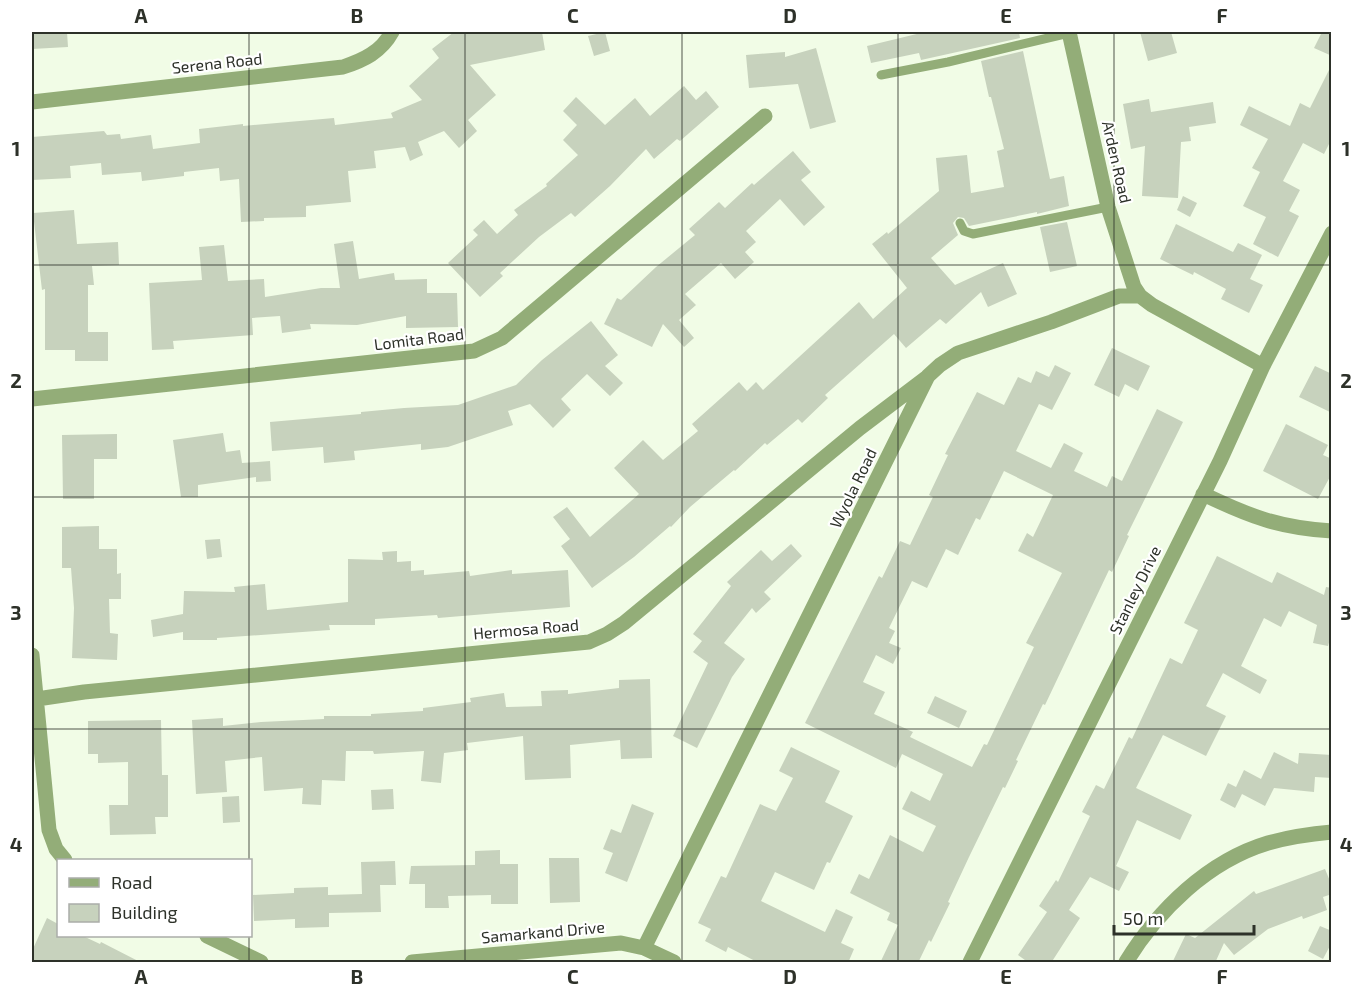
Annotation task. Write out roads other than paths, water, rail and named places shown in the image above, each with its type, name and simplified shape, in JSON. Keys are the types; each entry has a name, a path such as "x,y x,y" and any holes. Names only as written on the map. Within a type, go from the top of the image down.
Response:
{"street":[{"name":"Serena Road","path":"32,102 343,67 364,60 373,54 392,32"},
{"name":"Arden Road","path":"1069,32 1108,207 1134,287 1140,296"},
{"name":"Lomita Road","path":"32,399 474,351 502,338 765,116"},
{"name":"Stanley Drive","path":"970,963 1220,462 1263,366 1332,233"},
{"name":"Wyola Road","path":"645,948 928,376 958,353 1051,322 1119,296 1140,296"},
{"path":"1140,296 1263,366"},
{"name":"Hermosa Road","path":"37,699 84,692 589,642 624,623 851,435 928,376"},
{"path":"1203,494 1240,512 1274,524 1300,529 1332,531"},
{"path":"32,655 50,830 56,849 64,859"},
{"path":"1126,963 1153,924 1182,894 1205,875 1234,857 1266,844 1297,836 1332,832"},
{"path":"209,937 261,963"},
{"name":"Samarkand Drive","path":"412,963 621,943 645,948 674,963"}],"lane":[{"path":"881,75 948,62 1069,32"},
{"path":"960,222 964,231 972,234 1108,207"}]}
